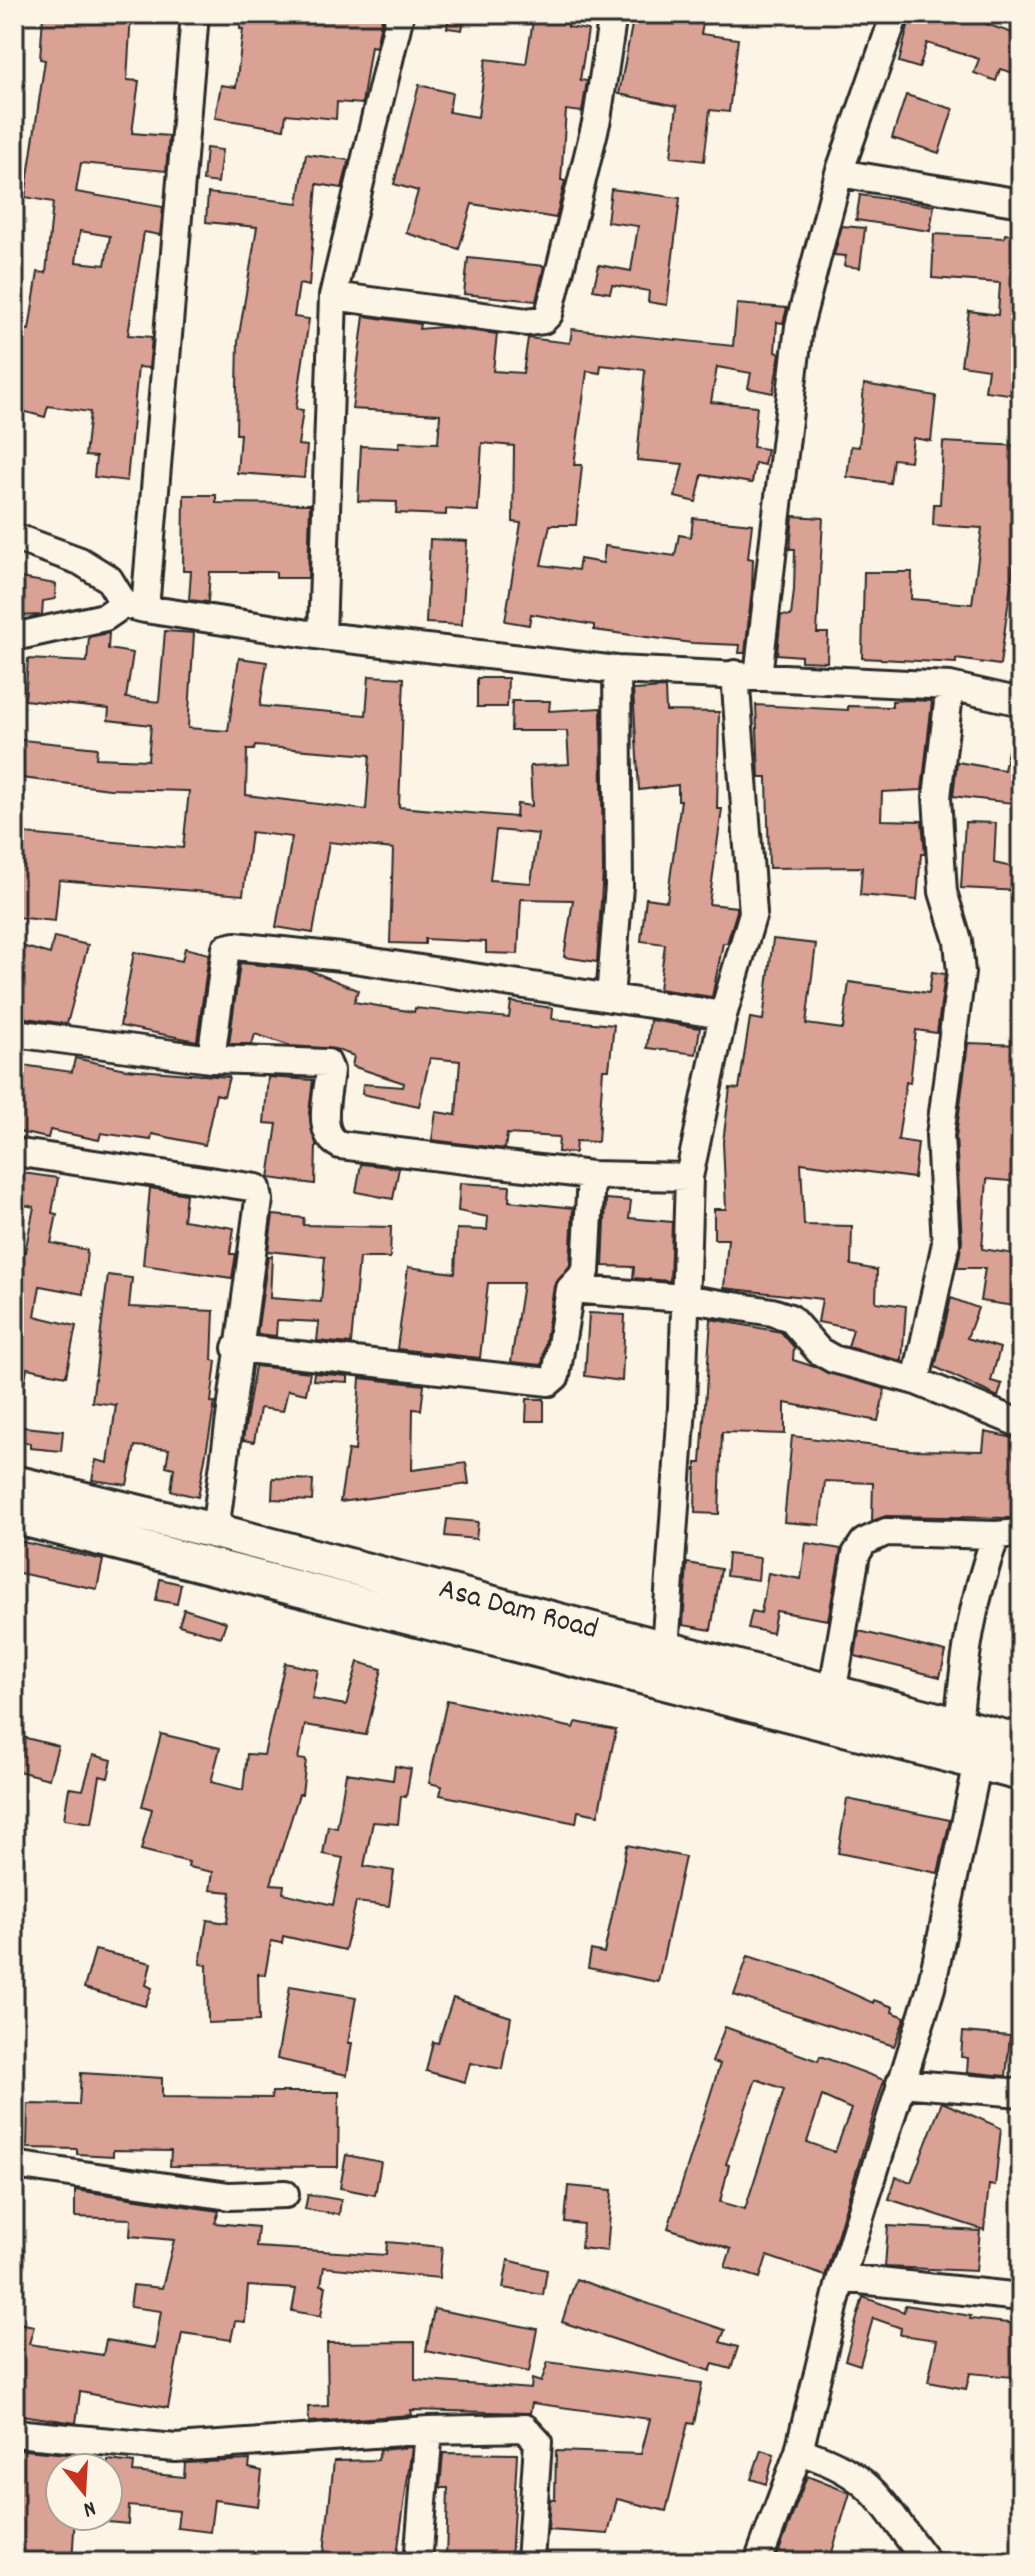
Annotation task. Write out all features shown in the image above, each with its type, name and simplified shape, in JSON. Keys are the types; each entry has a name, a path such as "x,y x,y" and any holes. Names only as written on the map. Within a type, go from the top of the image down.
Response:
{"main road":[{"name":"Asa Dam Road","path":"24,1502 215,1531 1021,1742"},
{"name":"Asa Dam Road","path":"24,1502 1021,1773"}],"street":[{"path":"135,606 195,14"},
{"path":"322,636 333,296 400,14"},
{"path":"333,296 527,322 543,320 549,314 597,119 613,14"},
{"path":"665,1649 682,1407 689,1177 723,1015 753,913 747,675 799,326 839,173 895,14"},
{"path":"839,173 1021,203"},
{"path":"14,537 80,561 109,579 135,606"},
{"path":"14,637 105,617 135,606 322,636 617,670 950,686 1021,702"},
{"path":"610,998 619,886 617,670"},
{"path":"916,1381 946,1243 940,1136 961,973 958,941 943,892 937,797 950,686"},
{"path":"211,1059 226,948 235,946 341,957 723,1015"},
{"path":"14,1033 211,1059 327,1063 330,1070 325,1132 330,1140 340,1145 591,1175 689,1177"},
{"path":"14,1152 257,1188 259,1200 236,1348 215,1531"},
{"path":"236,1348 549,1382 556,1376 570,1289 586,1272 591,1175"},
{"path":"570,1289 683,1298 790,1318 819,1351 833,1359 916,1381 1021,1424"},
{"path":"832,1694 856,1554 864,1542 886,1532 1009,1534 974,1598 967,1633 958,1726"},
{"path":"758,2562 799,2451 841,2278 931,1988 978,1762"},
{"path":"900,2083 1021,2093"},
{"path":"14,2165 229,2196 285,2194"},
{"path":"841,2278 1021,2297"},
{"path":"14,2433 176,2448 429,2430 525,2428 538,2442 530,2562"},
{"path":"418,2562 429,2430"},
{"path":"799,2451 825,2459 859,2477 874,2490 927,2562"}],"building":[{"path":"107,14 131,14 127,80 139,81 132,133 169,136 166,171 81,163 76,192 163,207 160,235 144,232 128,335 152,337 149,368 138,367 127,481 94,477 96,457 85,456 90,412 48,406 45,417 14,409 14,328 29,330 38,272 46,273 53,202 25,197 45,60 40,59 43,16 106,21","holes":["80,231 110,236 105,265 76,262"]},
{"path":"241,14 382,17 376,47 371,46 362,104 337,102 336,119 286,114 284,129 215,118 221,85 236,87 243,29 240,29"},
{"path":"449,14 465,14 462,30 447,28"},
{"path":"634,14 705,14 701,34 738,39 729,112 710,110 704,161 671,157 677,106 619,94"},
{"path":"911,14 974,14 988,19 986,24 1021,36 1021,75 1000,69 996,81 974,73 979,59 927,43 919,68 899,62"},
{"path":"534,15 569,20 568,27 588,30 580,80 587,81 582,112 566,110 561,180 565,181 556,218 472,204 459,249 406,233 418,191 394,184 419,85 452,93 449,112 478,117 486,59 526,64"},
{"path":"906,95 953,109 939,153 892,138"},
{"path":"206,148 222,150 218,183 203,181"},
{"path":"306,154 349,160 342,188 317,184 309,286 299,284 294,317 309,319 296,409 303,410 298,445 307,446 304,478 237,473 240,434 236,434 238,341 257,227 206,222 208,193 298,203"},
{"path":"611,189 680,198 667,305 648,302 649,291 612,285 610,293 593,290 599,265 631,271 638,226 607,222"},
{"path":"860,195 934,206 930,231 856,220"},
{"path":"842,226 865,228 860,268 844,266 846,256 834,255"},
{"path":"934,234 1021,236 1021,363 1016,395 985,391 988,369 961,365 969,311 998,315 1000,283 932,278"},
{"path":"468,258 544,266 536,301 464,294"},
{"path":"737,304 787,308 783,323 777,322 775,352 780,353 773,393 748,388 751,373 717,367 711,402 757,406 753,447 767,449 764,465 755,463 752,483 702,475 696,502 675,497 683,464 637,460 645,370 601,365 600,373 587,371 574,465 582,465 576,525 550,525 541,565 578,570 580,559 603,563 605,546 675,556 679,535 691,537 693,518 752,524 748,558 753,559 752,589 745,653 739,653 740,645 692,643 594,630 594,625 531,614 529,625 505,621 521,523 513,522 514,446 482,443 478,511 446,509 446,515 396,513 397,502 358,501 361,446 399,448 399,442 438,443 440,414 352,409 364,316 420,324 419,329 443,327 497,334 493,371 523,373 528,338 570,343 572,329 733,346"},
{"path":"864,384 936,396 931,441 913,438 910,461 893,459 890,483 847,477 851,446 859,447"},
{"path":"943,442 1021,446 1021,554 1015,554 1000,665 956,659 956,663 862,658 864,572 912,572 911,599 972,604 982,528 933,525 934,504 940,504"},
{"path":"184,495 216,495 216,503 310,504 308,578 276,578 276,572 210,572 208,602 189,600 191,571 183,571"},
{"path":"793,516 823,518 817,633 828,633 827,662 801,661 801,656 777,654 781,615 791,616 795,549 790,549"},
{"path":"430,539 467,541 462,625 426,623"},
{"path":"14,577 56,584 55,599 43,601 42,615 14,616"},
{"path":"165,631 194,633 188,728 228,731 239,658 267,662 260,706 366,715 369,676 404,678 399,807 516,817 517,804 532,806 530,766 569,764 567,731 511,731 512,701 550,701 549,711 601,708 603,871 597,962 564,957 573,900 521,899 518,954 486,953 486,942 425,939 425,944 390,943 393,849 329,842 313,933 276,927 292,837 251,832 243,895 59,880 55,921 14,917 14,833 183,848 189,791 110,789 14,777 14,739 97,748 96,758 148,760 151,725 108,720 109,709 25,700 28,659 87,662 89,637 109,633 108,649 133,653 126,698 159,702","holes":["255,746 370,755 366,810 246,795 247,750 254,750","496,830 538,834 531,883 490,880"]},
{"path":"477,678 508,678 507,707 477,707"},
{"path":"665,688 666,711 719,712 717,809 722,809 709,904 737,907 737,911 727,943 723,943 712,997 659,989 665,944 641,941 646,898 667,901 681,800 678,800 678,785 639,790 633,690"},
{"path":"892,701 932,701 922,790 882,792 881,820 922,821 925,854 921,854 917,900 860,895 862,867 769,868 767,777 759,777 756,705 848,710 848,706 892,707"},
{"path":"1014,722 1021,723 1021,804 953,796 957,762 1004,770"},
{"path":"965,822 996,823 994,863 1021,869 1021,891 961,888"},
{"path":"54,937 88,945 67,1024 26,1018 14,1013 14,977 22,946 50,954"},
{"path":"773,939 816,944 806,1024 843,1029 849,982 929,993 932,972 945,974 937,1033 916,1030 910,1083 906,1082 898,1140 918,1143 914,1178 801,1163 804,1225 852,1226 851,1265 877,1270 876,1302 906,1306 902,1361 848,1347 853,1329 818,1322 822,1299 724,1288 728,1239 714,1239 714,1209 726,1209 723,1142 730,1088 739,1089 750,1018 763,1020"},
{"path":"185,948 209,954 197,1041 120,1026 134,952 182,961"},
{"path":"240,963 309,970 358,990 354,1002 414,1012 415,1008 509,1018 511,1002 553,1008 552,1019 614,1025 609,1069 603,1069 598,1142 576,1141 575,1153 558,1152 559,1137 507,1134 505,1149 432,1140 436,1112 456,1115 460,1061 430,1058 419,1106 362,1094 363,1084 403,1087 404,1083 352,1066 354,1056 335,1049 291,1046 255,1034 252,1044 229,1044"},
{"path":"650,1020 700,1028 696,1054 647,1048"},
{"path":"968,1043 1021,1045 1021,1182 987,1179 982,1249 1021,1255 1021,1307 980,1301 985,1268 957,1268 962,1242 956,1137"},
{"path":"75,1058 125,1069 229,1077 224,1096 216,1094 205,1145 152,1134 151,1140 101,1133 99,1140 50,1130 48,1138 14,1131 14,1064 72,1072"},
{"path":"268,1077 313,1080 309,1113 316,1144 315,1184 269,1178 277,1124 264,1123"},
{"path":"361,1164 399,1168 393,1199 356,1192"},
{"path":"16,1172 58,1178 52,1213 57,1214 51,1243 87,1250 83,1294 40,1286 35,1316 76,1326 66,1376 27,1368 22,1397 14,1397 14,1273 18,1251 25,1252 34,1207 14,1203"},
{"path":"460,1183 510,1186 509,1201 573,1208 570,1265 554,1286 542,1365 511,1362 523,1283 488,1283 480,1358 397,1349 408,1267 455,1273 457,1229 487,1230 488,1217 458,1211"},
{"path":"150,1188 186,1194 183,1220 234,1228 230,1254 236,1254 232,1278 143,1265"},
{"path":"606,1199 631,1201 629,1218 672,1222 670,1281 633,1278 634,1267 603,1266"},
{"path":"273,1215 304,1218 303,1225 391,1227 390,1258 359,1258 351,1344 317,1341 319,1322 277,1320 276,1336 257,1334 268,1256 272,1256 270,1298 321,1302 325,1257 268,1251"},
{"path":"108,1275 132,1278 129,1307 214,1311 212,1360 216,1361 211,1402 215,1403 198,1497 171,1491 174,1468 166,1466 169,1449 135,1446 127,1485 92,1480 96,1460 108,1463 116,1405 92,1402"},
{"path":"951,1298 978,1308 967,1338 1000,1348 991,1381 1002,1384 998,1397 935,1367"},
{"path":"589,1313 625,1315 622,1381 585,1376"},
{"path":"711,1319 781,1332 794,1347 793,1360 885,1389 878,1421 785,1403 785,1434 722,1432 719,1514 695,1513 696,1463 701,1463"},
{"path":"255,1366 310,1372 306,1394 288,1390 283,1411 260,1408 254,1442 243,1440"},
{"path":"314,1373 348,1376 348,1382 313,1380"},
{"path":"360,1378 424,1385 421,1410 413,1409 412,1470 466,1463 469,1484 340,1502 348,1450 355,1451"},
{"path":"527,1399 544,1399 544,1421 526,1421"},
{"path":"14,1426 63,1431 61,1451 30,1448 30,1443 14,1440"},
{"path":"985,1432 1019,1439 1012,1518 886,1516 872,1521 873,1483 825,1481 820,1525 784,1522 792,1436 910,1450 983,1451"},
{"path":"273,1478 313,1480 312,1501 272,1499"},
{"path":"447,1519 478,1522 476,1539 445,1536"},
{"path":"14,1540 103,1560 97,1589 14,1572"},
{"path":"806,1543 841,1549 828,1620 776,1611 772,1633 748,1628 752,1611 761,1613 768,1573 801,1579"},
{"path":"728,1554 760,1558 758,1580 726,1576"},
{"path":"687,1563 721,1569 711,1630 683,1625"},
{"path":"160,1579 181,1584 177,1604 156,1600"},
{"path":"184,1609 226,1622 221,1637 179,1625"},
{"path":"859,1631 946,1652 940,1677 855,1656"},
{"path":"358,1662 382,1669 366,1735 305,1725 298,1759 306,1760 302,1794 299,1794 271,1884 284,1885 283,1893 333,1905 343,1858 323,1854 328,1826 337,1828 346,1773 393,1780 395,1766 411,1769 406,1797 401,1796 398,1824 373,1822 364,1866 394,1871 389,1906 356,1902 345,1950 283,1936 282,1943 271,1941 265,1975 258,1974 259,2021 208,2023 207,1965 200,1964 207,1920 227,1923 231,1892 210,1890 213,1872 188,1867 189,1862 141,1850 152,1809 142,1806 161,1734 220,1748 211,1782 243,1790 247,1754 264,1755 285,1663 318,1670 312,1699 346,1705"},
{"path":"447,1700 574,1728 576,1722 616,1730 598,1815 578,1811 576,1823 440,1795 442,1786 429,1783"},
{"path":"14,1735 58,1746 49,1779 14,1770"},
{"path":"93,1755 112,1760 108,1778 100,1776 92,1823 64,1819 69,1788 83,1790"},
{"path":"847,1799 950,1820 938,1873 838,1853"},
{"path":"627,1845 685,1857 658,1982 588,1968 591,1950 604,1953"},
{"path":"95,1950 151,1963 146,1985 152,1988 145,2006 84,1988"},
{"path":"748,1956 813,1976 873,2003 874,2000 893,2007 892,2012 905,2017 894,2046 734,1995"},
{"path":"290,1986 356,1997 348,2043 352,2043 347,2075 277,2059"},
{"path":"453,1998 511,2017 502,2069 470,2063 465,2082 426,2071 433,2042 438,2043"},
{"path":"725,2027 818,2061 820,2056 884,2080 825,2276 767,2256 760,2278 725,2267 731,2249 668,2228 720,2064 712,2062","holes":["756,2079 784,2089 745,2209 720,2202 729,2165 726,2164","822,2096 851,2109 835,2152 807,2142"]},
{"path":"963,2032 1010,2036 1006,2076 967,2072 968,2058 961,2057"},
{"path":"81,2073 162,2078 162,2097 271,2098 272,2092 339,2092 338,2167 170,2166 171,2151 113,2150 113,2156 77,2154 77,2149 27,2148 28,2104 79,2105"},
{"path":"942,2102 1001,2128 995,2186 989,2185 984,2230 889,2199 896,2177 911,2182"},
{"path":"346,2155 381,2162 375,2195 340,2188"},
{"path":"568,2186 612,2190 607,2251 581,2248 583,2224 565,2222"},
{"path":"75,2190 219,2211 215,2223 258,2227 256,2247 386,2255 387,2242 442,2247 439,2278 324,2267 321,2285 326,2286 321,2316 292,2311 296,2289 248,2286 245,2322 235,2321 231,2340 182,2333 168,2408 80,2392 76,2423 14,2414 14,2322 34,2326 29,2344 103,2355 106,2340 155,2348 161,2311 130,2307 133,2285 162,2288 174,2240 130,2236 131,2219 75,2217"},
{"path":"308,2194 341,2200 339,2215 305,2209"},
{"path":"888,2226 980,2231 976,2271 885,2267"},
{"path":"508,2260 547,2270 543,2295 503,2288"},
{"path":"576,2279 725,2330 720,2342 738,2347 731,2369 713,2364 710,2371 562,2322"},
{"path":"863,2297 904,2312 905,2305 971,2316 970,2319 1017,2324 1012,2377 970,2373 966,2389 928,2382 937,2340 900,2335 901,2328 873,2318 860,2365 845,2360"},
{"path":"434,2309 537,2329 529,2372 426,2351"},
{"path":"415,2342 415,2380 531,2389 532,2379 541,2382 548,2362 702,2383 694,2424 688,2423 666,2511 617,2499 608,2534 548,2530 550,2499 555,2500 556,2451 641,2454 650,2419 532,2403 530,2413 411,2410 412,2415 309,2422 308,2407 328,2406 327,2343"},
{"path":"412,2447 396,2562 323,2562 334,2461 378,2460 380,2450"},
{"path":"14,2449 46,2452 44,2532 74,2532 72,2562 14,2562"},
{"path":"761,2450 774,2454 766,2484 751,2479"},
{"path":"443,2453 517,2454 511,2562 446,2562 448,2488 440,2488"},
{"path":"250,2460 249,2468 262,2471 258,2506 214,2500 210,2532 177,2528 179,2511 129,2506 128,2524 124,2524 124,2462 134,2463 133,2472 184,2477 185,2463"},
{"path":"807,2476 850,2493 829,2562 775,2562"}]}
